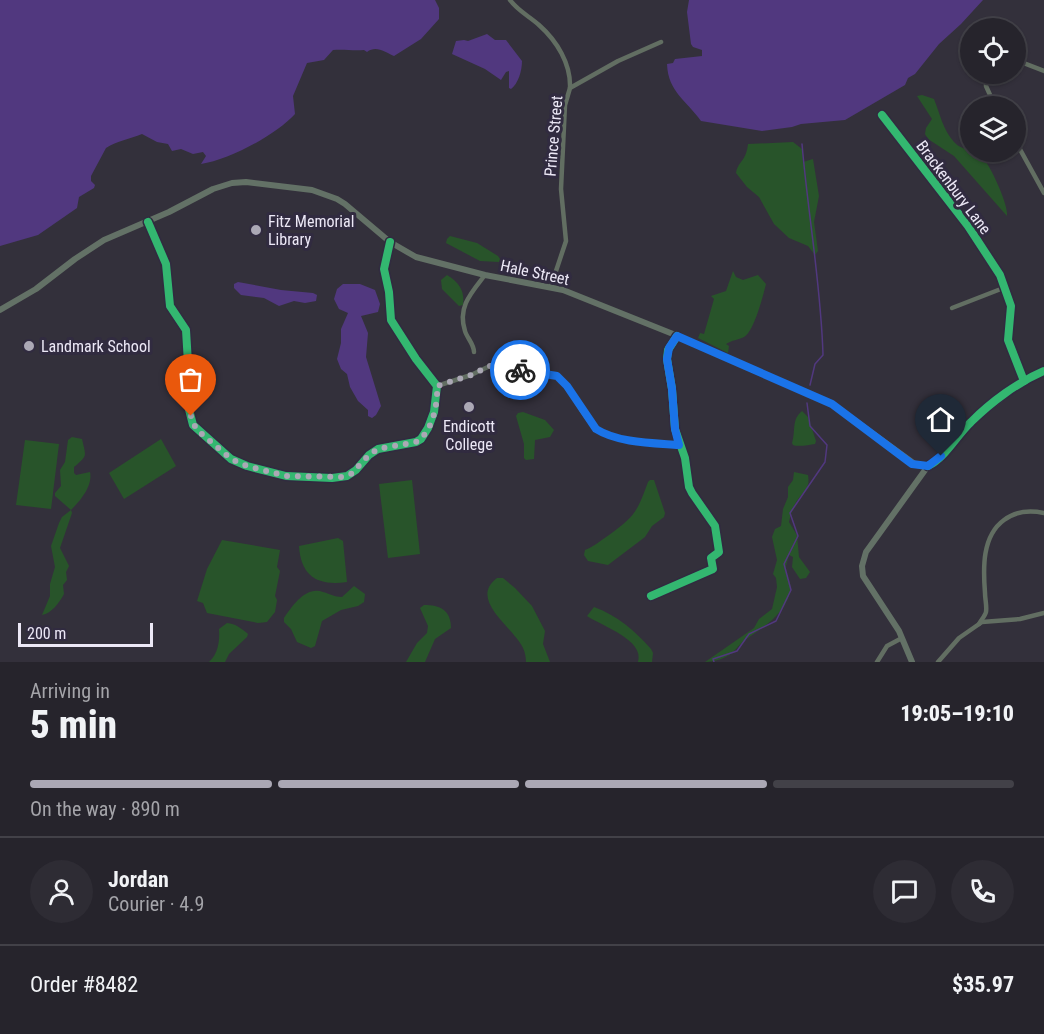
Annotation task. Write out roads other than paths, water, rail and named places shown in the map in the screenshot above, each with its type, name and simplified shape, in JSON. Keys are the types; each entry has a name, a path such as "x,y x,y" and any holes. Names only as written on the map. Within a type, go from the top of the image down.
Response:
{"main road":[{"name":"Hale Street","path":"0,310 36,289 104,240 148,222 213,189 232,183 246,182 312,190 337,199 390,242 416,257 485,275 551,286 677,336 832,404 912,464 928,466"},
{"path":"912,662 902,638 867,582 862,566 866,552 928,466 937,460 972,421 1024,381 1044,371"}],"street":[{"path":"510,0 518,10 539,25 559,49 568,67 570,88"},
{"name":"Prince Street","path":"551,286 566,241 561,200 565,105 570,88 618,61 661,42"},
{"path":"1026,64 1044,71"},
{"name":"Brackenbury Lane","path":"882,115 968,226 1000,275 1011,306 1008,340 1024,381"},
{"path":"1026,160 1044,193"},
{"path":"148,222 166,264 170,306 186,330 188,363 184,390 193,425 231,459 278,475 332,478 347,476 378,449 416,442 421,439 428,428 434,412 437,386 391,320 389,292 384,269 390,242"},
{"path":"474,352 474,347 465,331 462,314 467,298 485,275"},
{"path":"952,308 1006,287"},
{"path":"651,596 713,569 711,558 719,552 715,526 689,487 685,458 675,429 667,359 669,348 677,336"},
{"path":"437,386 471,375 492,365 541,372 557,376 567,386 596,429 602,433 627,440 679,445"},
{"path":"979,624 987,610 984,592 985,556 991,533 1009,516 1021,512 1044,513"},
{"path":"987,610 1000,620"},
{"path":"938,662 959,638 979,624 1020,619 1044,613"},
{"path":"877,662 887,646 902,638"}],"waterway":[{"path":"802,144 820,302 823,355 815,364 810,385"},
{"path":"714,662 713,659 737,651 749,634 776,621 791,590 784,564 798,536 790,513 825,462 827,445 810,426 807,403"}],"place":[{"name":"Fitz Memorial Library","path":"256,230"},
{"name":"Landmark School","path":"29,346"},
{"name":"Endicott College","path":"469,407"}]}
